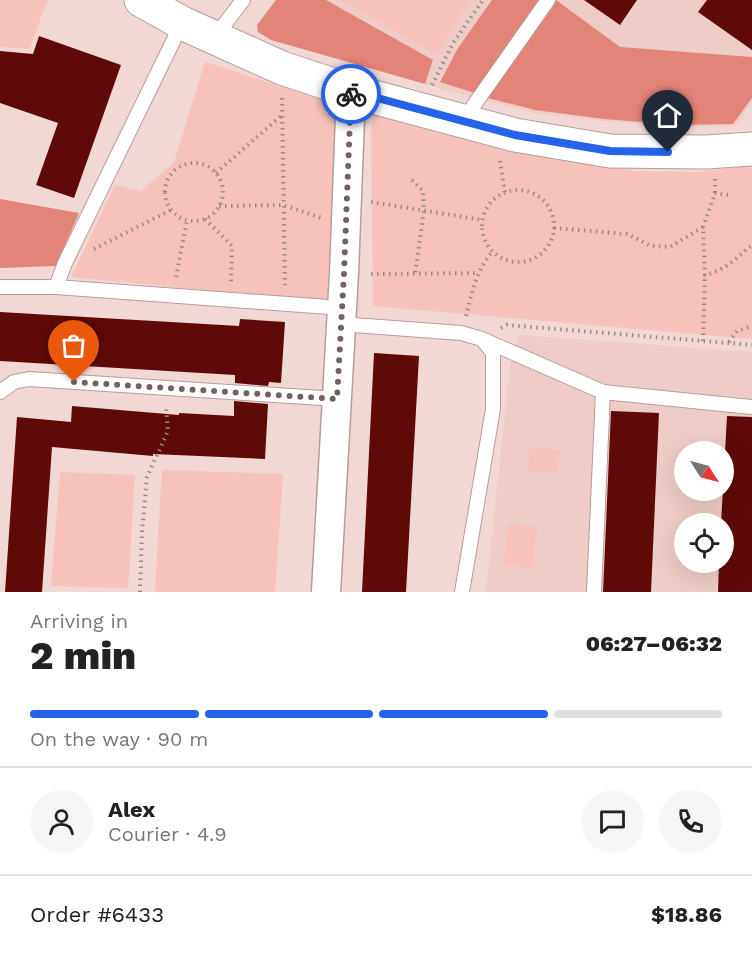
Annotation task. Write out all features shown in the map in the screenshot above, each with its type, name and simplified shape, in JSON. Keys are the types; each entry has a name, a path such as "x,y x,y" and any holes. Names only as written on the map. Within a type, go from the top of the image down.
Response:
{"street":[{"path":"141,0 282,68 351,91 515,135 610,151 706,152 752,149"},
{"path":"327,592 351,91"}],"lane":[{"path":"57,287 65,263 191,23 243,0"},
{"path":"465,122 474,105 548,0"},
{"path":"0,287 57,287 286,304 341,316 461,333 482,339 603,392 752,407"},
{"path":"462,592 493,409 493,353 482,339"},
{"path":"0,392 14,382 29,379 337,399"},
{"path":"594,592 603,392"}],"path":[{"path":"419,110 453,43 483,0"},
{"path":"282,68 286,304"},
{"path":"216,173 282,116"},
{"path":"184,165 207,166 216,173 222,187 219,206 206,219 196,221 178,216 171,210 165,193 170,176 184,165"},
{"path":"412,180 423,191 424,210 415,274"},
{"path":"517,190 540,197 553,216 554,228 545,250 536,257 513,262 502,258 486,242 483,219 487,208 495,199 517,190"},
{"path":"703,341 705,275 703,227 715,193 728,195"},
{"path":"219,206 283,206 346,211 424,210 483,219"},
{"path":"65,263 171,210"},
{"path":"206,219 232,246 230,300"},
{"path":"173,296 187,220"},
{"path":"554,228 627,234 651,246 670,247 703,227"},
{"path":"705,275 714,273 735,260 752,245"},
{"path":"461,333 478,273 484,261 493,251"},
{"path":"344,273 478,273"},
{"path":"482,339 507,325 752,345"},
{"path":"728,343 737,331 752,326"},
{"path":"140,592 147,477 168,431 164,388"}],"shaded area":[{"path":"0,0 49,0 30,49 0,47"},
{"path":"276,0 326,0 433,60 425,84 271,40 258,32 257,25"},
{"path":"326,0 752,0 752,103 735,126 678,127 535,113 425,84 433,60"},
{"path":"340,0 470,0 436,54"},
{"path":"492,0 544,0 478,94 440,82 458,48"},
{"path":"553,0 620,47 752,57 752,98 733,124 678,125 535,110 484,97"},
{"path":"205,62 336,104 327,302 71,277 115,185 141,191 174,162"},
{"path":"378,111 499,148 570,162 638,171 697,172 752,166 752,339 373,306 371,126"},
{"path":"0,199 79,213 56,266 0,268"},
{"path":"519,335 752,352 752,592 486,592 510,366"},
{"path":"529,448 559,450 558,473 528,471"},
{"path":"162,470 283,474 275,592 155,592"},
{"path":"60,472 135,475 128,588 51,586"},
{"path":"508,524 537,527 532,568 504,565"}],"building":[{"path":"584,0 637,0 620,25"},
{"path":"707,0 752,0 752,50 698,12"},
{"path":"39,36 121,65 74,198 36,185 58,123 0,103 0,51 33,54"},
{"path":"0,312 239,326 240,319 285,322 281,383 269,382 268,386 235,383 235,375 0,361"},
{"path":"374,353 419,356 406,592 362,592"},
{"path":"234,401 268,404 265,459 153,454 153,456 52,447 42,592 5,592 17,417 71,422 72,406 179,415 179,413 234,416"},
{"path":"611,411 659,413 651,592 603,592"},
{"path":"727,416 752,417 752,592 718,592 719,573 734,573 734,513 722,513 722,501 734,501 734,441 726,441"}],"way so far":[{"path":"74,382 337,399 351,94"}],"route":[{"path":"351,94 351,91 515,135 610,151 668,152"}]}
